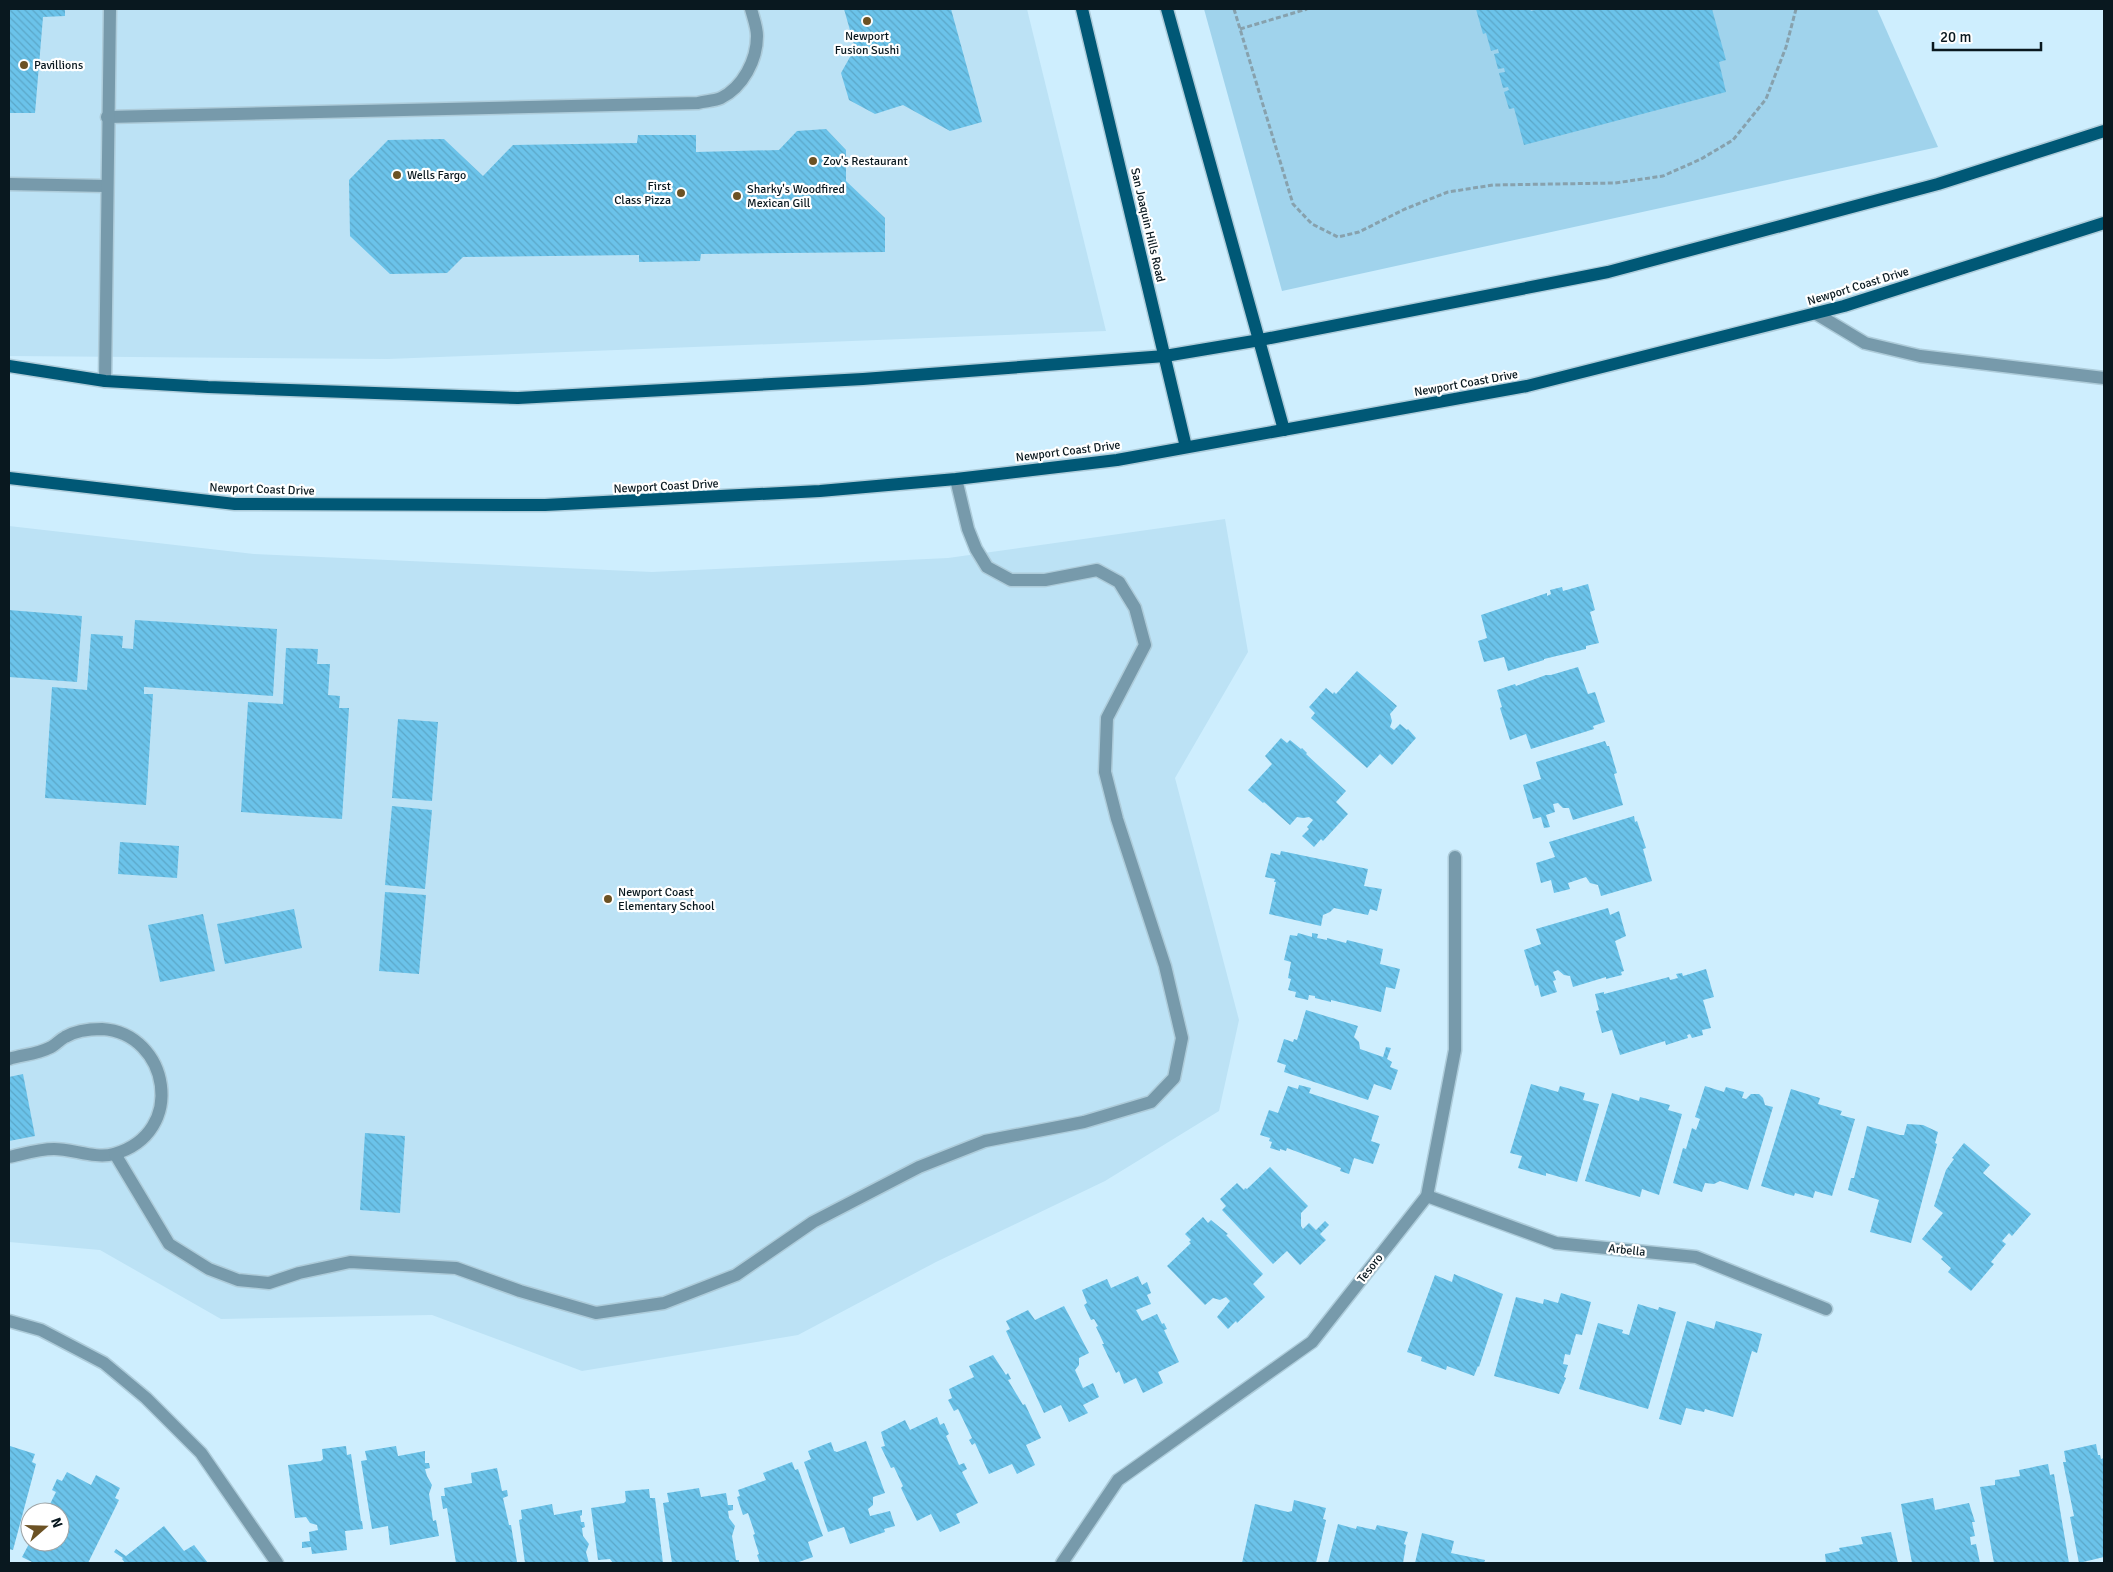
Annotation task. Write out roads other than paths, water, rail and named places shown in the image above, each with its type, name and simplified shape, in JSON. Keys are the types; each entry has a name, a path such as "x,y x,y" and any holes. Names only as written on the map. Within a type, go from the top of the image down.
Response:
{"main road":[{"name":"San Joaquin Hills Road","path":"1082,9 1186,447"},
{"path":"1167,9 1284,430"},
{"path":"9,366 105,381 208,387 518,398 863,379 1165,356 1260,340 1608,272 1938,184 2104,131"},
{"name":"Newport Coast Drive","path":"9,478 235,504 515,505 596,503 820,491 1117,460 1527,386 1844,306 2104,223"}],"street":[{"path":"105,381 106,186 110,9"},
{"path":"107,117 698,103 720,98 736,88 748,70 754,55 757,35 751,9"},
{"path":"9,184 106,186"},
{"path":"1815,313 1865,343 1920,356 2104,378"},
{"path":"114,1154 169,1244 208,1269 238,1280 269,1283 299,1273 350,1262 456,1268 520,1291 596,1313 664,1303 736,1275 813,1222 919,1167 986,1141 1084,1122 1150,1102 1174,1078 1182,1038 1165,966 1117,819 1105,772 1107,718 1145,645 1135,608 1119,582 1097,570 1045,580 1011,580 987,567 976,550 968,529 956,478"},
{"name":"Tesoro","path":"1062,1563 1118,1480 1312,1342 1427,1196 1455,1050 1455,857"},
{"path":"9,1058 50,1048 65,1036 85,1030 104,1029 124,1036 146,1052 155,1065 163,1089 160,1109 152,1130 134,1145 114,1154 103,1155 53,1149 9,1156"},
{"name":"Arbella","path":"1427,1196 1556,1243 1696,1258 1826,1309"},
{"path":"9,1321 41,1330 104,1363 146,1398 201,1453 278,1563"}],"place":[{"name":"Newport Fusion Sushi","path":"867,21"},
{"name":"Pavillions","path":"24,65"},
{"name":"Zov's Restaurant","path":"813,161"},
{"name":"Wells Fargo","path":"397,175"},
{"name":"First Class Pizza","path":"681,193"},
{"name":"Sharky's Woodfired Mexican Gill","path":"737,196"},
{"name":"Newport Coast Elementary School","path":"608,899"}]}
